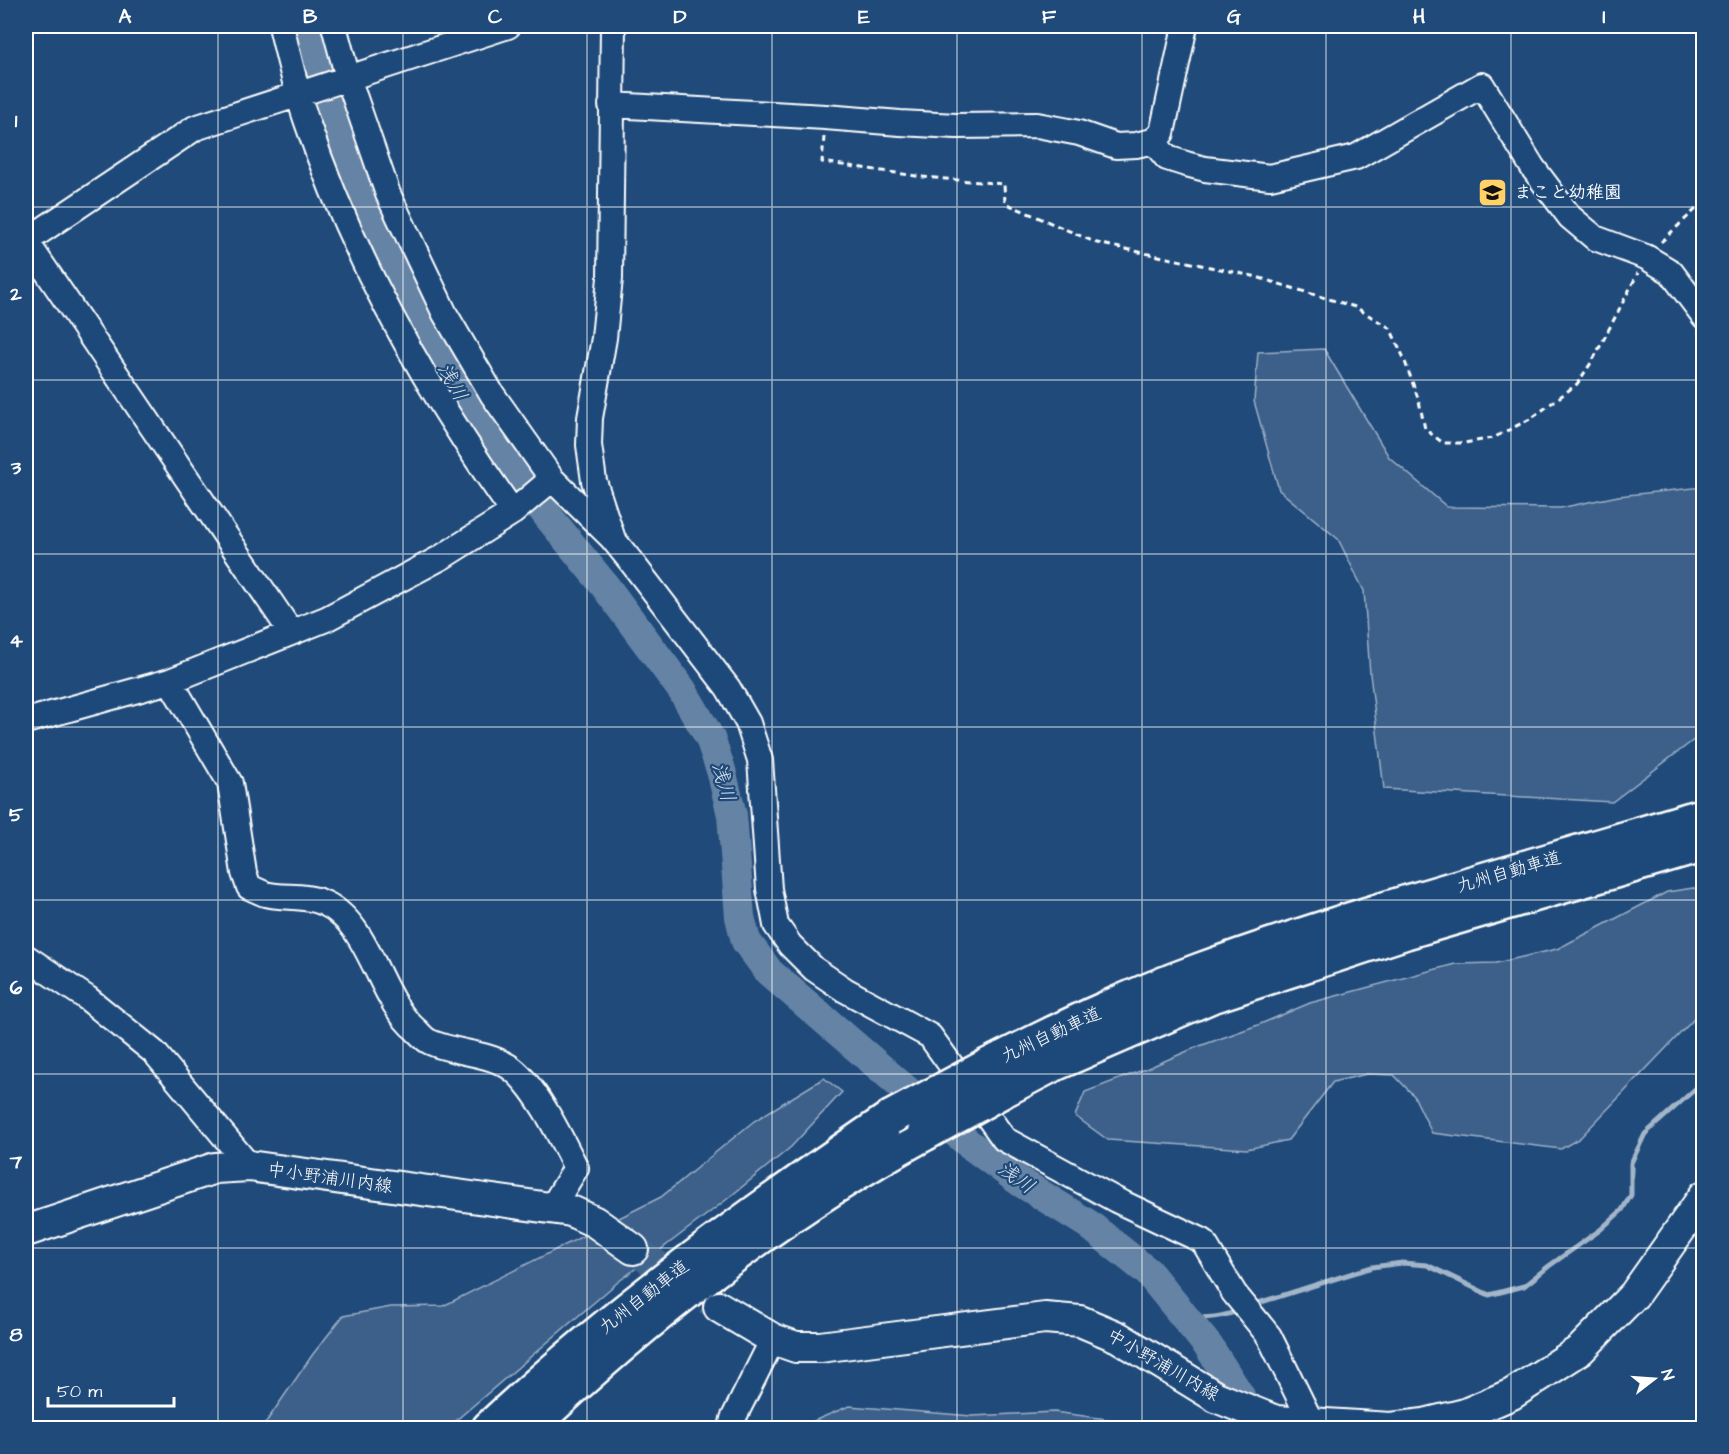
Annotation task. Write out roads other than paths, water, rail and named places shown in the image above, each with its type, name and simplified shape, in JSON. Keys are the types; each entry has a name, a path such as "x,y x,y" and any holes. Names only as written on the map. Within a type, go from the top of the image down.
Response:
{"highway":[{"name":"九州自動車道","path":"530,1428 654,1319 758,1239 874,1161 924,1134 997,1077 1112,1006 1198,971 1301,934 1704,815"},
{"name":"九州自動車道","path":"489,1428 538,1383 643,1297 890,1118 997,1077 1072,1056 1209,997 1406,932 1704,845"}],"main road":[{"name":"中小野浦川内線","path":"26,1231 215,1168 249,1166 571,1211 595,1222 633,1249"},
{"name":"中小野浦川内線","path":"718,1307 773,1339 796,1347 820,1347 1045,1318 1080,1321 1118,1337 1216,1397 1276,1421 1313,1426 1391,1428 1424,1424 1465,1414 1512,1394 1580,1350 1634,1295 1704,1196"}],"street":[{"path":"280,26 302,93 307,124 343,216 386,305 448,416 473,455 517,510"},
{"path":"334,26 343,80 388,194 445,314 492,394 548,483 612,538 728,688 748,723 760,760 769,890 776,925 790,945 814,969 845,990 930,1036 1004,1139 1116,1200 1203,1241 1234,1293 1269,1336 1313,1426"},
{"path":"291,632 26,241 195,128 508,26"},
{"path":"612,26 610,278 604,338 590,418 589,445 594,481 612,538"},
{"path":"610,105 956,126 1037,125 1079,133 1116,146 1136,146 1154,141 1162,133 1185,26"},
{"path":"1154,141 1167,158 1186,164 1205,169 1270,177 1356,157 1482,85 1533,168 1570,217 1595,238 1646,257 1671,272 1704,316"},
{"path":"26,721 170,681 326,619 432,563 517,510 548,483"},
{"path":"170,681 230,783 244,873 249,886 267,894 303,897 324,903 345,918 375,963 390,996 409,1024 429,1042 509,1066 527,1083 556,1129 576,1168 551,1209"},
{"path":"26,957 87,998 155,1053 249,1166"},
{"path":"731,1428 733,1419 773,1339"}],"waterway":[{"name":"浅川","path":"304,26 314,63 360,195 404,292 466,407 547,515 605,586 682,690 710,738 732,815 740,917 746,941 769,972 969,1144 1019,1181 1088,1224 1148,1272 1209,1347 1240,1396 1251,1428"},
{"path":"1252,1305 1372,1267 1402,1263 1427,1265 1489,1295 1524,1286 1600,1230 1622,1210 1631,1195 1631,1163 1645,1134 1704,1081"},
{"path":"1187,1317 1214,1317 1241,1310"}],"tunnel":[{"path":"633,1249 719,1307"}],"place":[{"name":"まこと幼稚園","path":"1493,192"}]}
